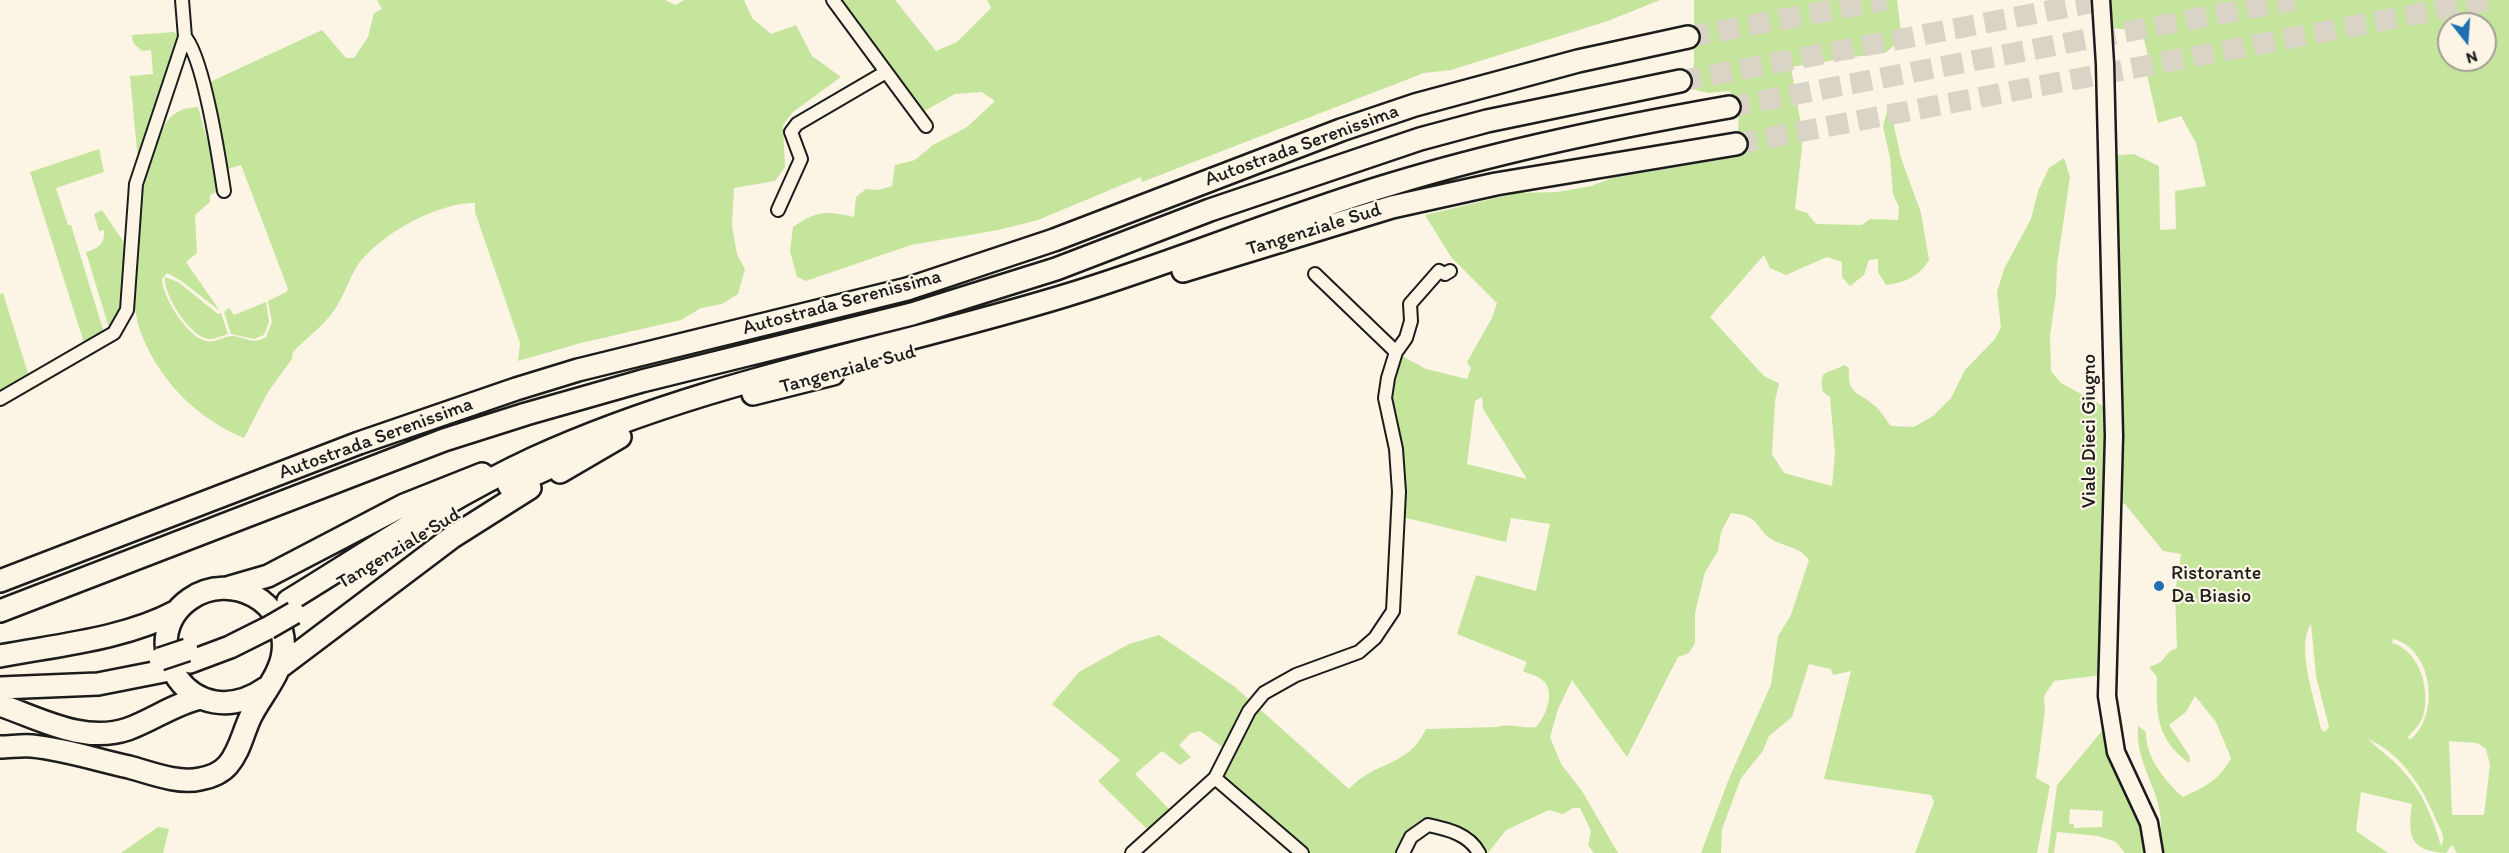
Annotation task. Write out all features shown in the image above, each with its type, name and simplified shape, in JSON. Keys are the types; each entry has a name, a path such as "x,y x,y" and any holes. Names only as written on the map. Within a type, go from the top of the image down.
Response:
{"highway":[{"name":"Autostrada Serenissima","path":"0,581 359,443 516,389 578,370 907,289 1054,240 1341,130 1414,105 1578,61 1688,37"},
{"name":"Autostrada Serenissima","path":"0,610 423,448 516,417 642,381 912,314 1056,269 1210,210 1348,161 1420,139 1487,121 1680,81"},
{"name":"Tangenziale Sud","path":"291,607 439,510 532,459 631,419 778,373 1066,296 1389,185 1498,154 1600,130 1730,107"},
{"name":"Tangenziale Sud","path":"0,688 98,684 189,656 265,622 500,490 620,437 748,396 928,349 1068,308 1290,236 1392,207 1496,184 1736,144"},
{"path":"1,747 40,747 189,781 220,772 238,748 266,688 280,667 451,538 509,499 620,437"},
{"path":"0,656 155,622 177,611 201,592 230,587 268,576 414,501 466,479 532,459"},
{"path":"230,587 259,598 271,608 283,636 280,667"},
{"path":"177,611 167,638 169,660 178,680 209,701 231,712 239,728 238,748"},
{"name":"Tangenziale Sud","path":"0,675 95,671 162,664"},
{"path":"0,705 61,728 102,734 127,729 171,707 209,701 243,700 266,688"}],"main road":[{"name":"Viale Dieci Giugno","path":"2101,0 2105,63 2114,436 2107,703 2116,752 2149,823 2154,853"}],"street":[{"path":"0,399 114,333 127,310 136,184 185,37 182,0"},
{"path":"833,0 926,126"},
{"path":"185,37 192,45 196,60 217,148 224,191"},
{"path":"778,210 801,159 791,132 796,124 886,72"},
{"path":"1132,853 1215,778 1249,711 1264,693 1296,675 1359,652 1375,638 1393,611 1399,492 1396,449 1385,398 1388,378 1396,352 1406,338 1411,321 1410,304 1439,271 1445,274 1450,271"},
{"path":"1315,274 1396,352"},
{"path":"1215,778 1302,853"},
{"path":"1403,853 1411,837 1428,825 1448,829 1472,843 1479,853"}],"green space":[{"path":"377,0 665,0 676,5 684,0 744,0 752,18 771,34 796,25 812,56 841,77 793,112 783,125 785,167 775,181 734,188 732,226 737,254 745,269 738,294 722,304 701,308 681,320 581,343 518,361 520,343 475,212 475,203 444,208 409,223 378,244 365,256 356,268 331,315 293,352 292,359 268,392 244,438 212,421 184,398 160,370 143,338 137,317 133,267 138,213 150,163 168,120 180,111 198,107 221,190 210,195 210,202 195,215 197,253 186,262 220,311 180,280 167,273 162,279 163,286 177,316 192,333 200,338 210,341 234,336 254,341 266,337 272,322 268,301 288,289 241,165 228,169 231,189 227,190 210,82 322,30 346,58 354,58 368,37 374,13 382,9"},
{"path":"833,0 895,0 936,51 957,42 991,8 987,0 1660,0 1608,21 1451,70 1424,73 1142,182 1141,177 1038,220 998,230 911,245 806,281 797,277 790,251 793,227 809,217 822,213 854,217 856,197 866,189 879,190 892,186 895,165 915,160 933,145 967,127 995,101 982,92 955,94 917,115"},
{"path":"1694,0 1897,0 1902,40 1886,52 1791,67 1800,119 1802,147 1795,209 1807,213 1816,224 1862,225 1870,219 1898,220 1899,207 1893,194 1890,158 1883,126 1889,104 1901,158 1921,213 1929,260 1911,278 1886,285 1878,272 1878,259 1869,260 1864,275 1850,286 1842,277 1842,262 1827,257 1786,275 1770,268 1764,255 1710,317 1764,376 1779,383 1775,401 1772,454 1784,473 1832,486 1835,454 1830,397 1823,392 1823,375 1844,365 1849,368 1852,388 1878,409 1891,426 1914,427 1933,416 1951,398 1965,370 1994,340 2001,328 1997,292 2004,269 2031,219 2038,191 2049,168 2064,158 2070,177 2057,265 2056,295 2050,335 2051,371 2061,383 2118,414 2109,156 2134,154 2159,166 2160,230 2176,229 2175,191 2206,186 2196,143 2181,116 2158,123 2144,61 2149,60 2144,39 2134,30 2109,28 2107,0 2509,0 2509,853 2457,853 2452,845 2446,853 2425,849 2414,840 2411,833 2412,804 2361,792 2356,831 2388,853 2154,853 2161,821 2156,797 2140,751 2138,726 2146,732 2149,750 2158,768 2183,797 2211,782 2227,766 2231,758 2216,722 2195,696 2186,712 2169,725 2190,757 2189,763 2178,754 2164,735 2158,714 2157,677 2149,667 2161,662 2170,651 2177,648 2175,593 2181,554 2163,551 2125,504 2107,499 2102,675 2054,681 2044,696 2045,711 2036,778 2050,786 2037,853 1915,853 1934,802 1931,795 1824,779 1851,671 1833,675 1831,669 1809,664 1792,717 1769,736 1763,751 1741,778 1722,829 1721,853 1701,853 1730,776 1771,685 1778,636 1791,615 1809,560 1797,550 1767,536 1753,520 1731,513 1721,532 1718,551 1705,572 1695,613 1695,643 1689,653 1678,657 1627,757 1572,680 1558,709 1550,737 1561,764 1582,791 1618,853 1594,853 1588,845 1591,831 1580,808 1573,808 1563,814 1549,810 1506,830 1488,853 1479,853 1475,846 1428,825 1403,853 1302,853 1215,778 1229,752 1200,731 1191,733 1179,745 1191,757 1180,765 1162,751 1135,774 1171,811 1148,830 1098,781 1120,760 1052,704 1079,672 1129,644 1159,635 1235,687 1349,789 1369,773 1410,751 1419,742 1426,729 1536,727 1540,722 1548,703 1548,690 1546,684 1539,678 1523,671 1527,662 1457,634 1476,575 1536,591 1550,524 1511,518 1506,542 1402,517 1390,405 1391,385 1402,356 1426,369 1467,379 1471,368 1467,362 1492,318 1497,303 1451,257 1425,215 1517,193 1558,192 1591,186 1612,178 1719,160 1734,154 1739,121 1734,98 1729,91 1708,93 1688,88 1694,63","holes":["1482,397 1483,409 1527,479 1467,464 1475,401","2311,624 2316,676 2329,727 2325,732 2321,729 2308,675 2305,646","2393,639 2406,645 2416,655 2424,668 2428,683 2429,699 2426,714 2420,728 2411,739 2407,738 2421,722 2425,709 2424,685 2410,654 2402,647 2392,643","2368,739 2390,753 2418,784 2442,833 2441,846 2431,816 2410,779","2449,741 2477,743 2486,749 2490,765 2484,815 2452,815"]},
{"path":"174,32 178,35 166,87 138,161 130,76 153,74 151,50 142,51 133,43 132,35"},
{"path":"99,149 104,172 56,188 68,225 71,225 105,336 85,346 30,172"},
{"path":"102,210 125,244 123,301 113,328 108,325 86,252 98,247 102,242 104,230 99,231 94,214"},
{"path":"165,277 178,282 218,314 221,313 228,334 208,339 191,329 172,302 165,284"},
{"path":"3,293 30,380 0,397 0,294"},
{"path":"266,302 269,322 264,335 254,339 231,334 224,312 229,308 234,315"},
{"path":"2106,726 2150,853 2125,853 2116,842 2098,836 2057,832 2054,853 2048,853 2057,785","holes":["2070,809 2103,811 2102,827 2074,828 2074,824 2069,824"]},
{"path":"158,827 169,829 163,853 121,853"}],"tunnel":[{"path":"1688,37 1886,0"},
{"path":"1680,81 2106,0"},
{"path":"1729,107 2294,0"},
{"path":"1736,144 2490,0"}],"place":[{"name":"Ristorante Da Biasio","path":"2159,586"}]}
